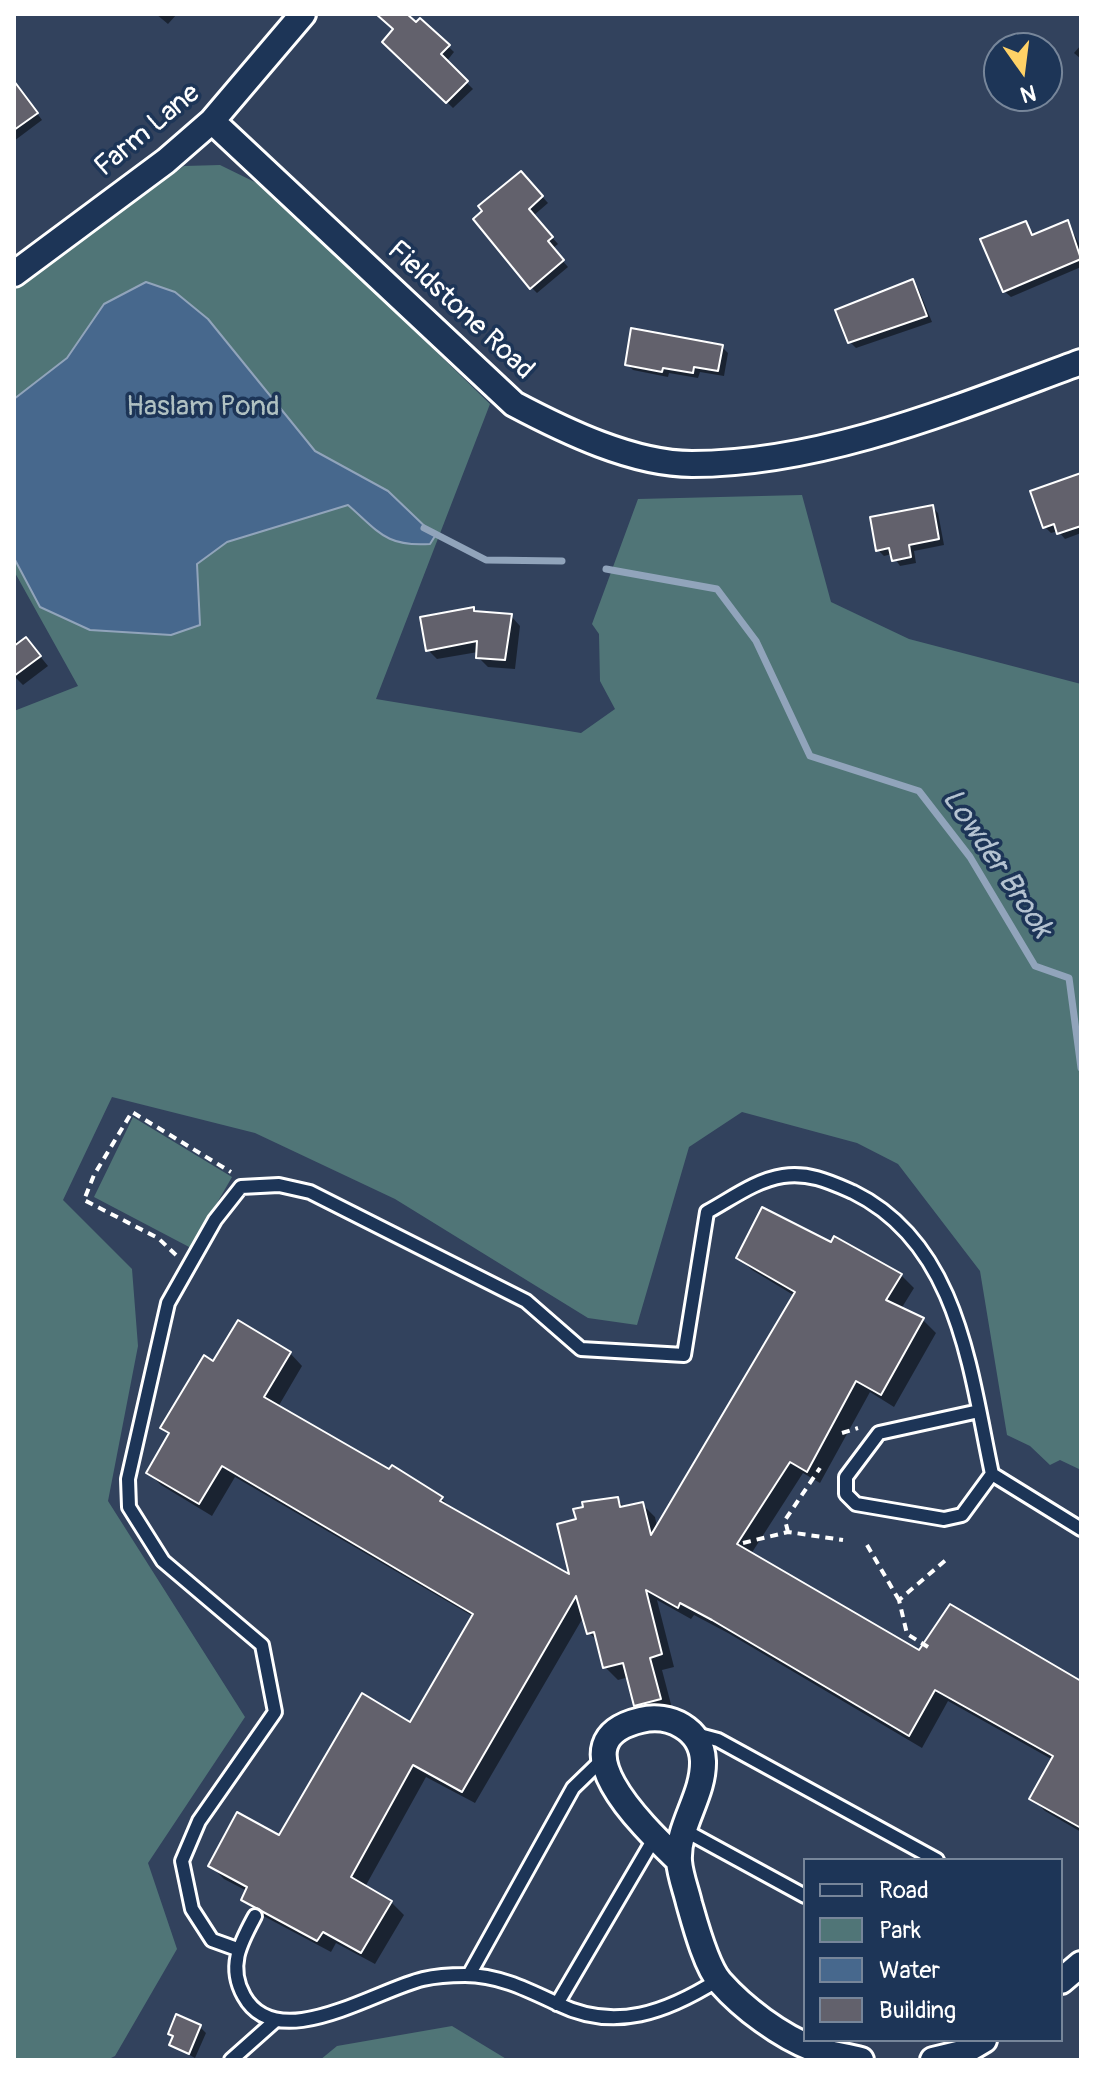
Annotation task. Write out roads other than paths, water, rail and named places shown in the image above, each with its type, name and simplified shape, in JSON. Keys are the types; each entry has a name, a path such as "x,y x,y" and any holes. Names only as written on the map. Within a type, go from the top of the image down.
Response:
{"street":[{"name":"Farm Lane","path":"14,274 166,161 212,121 303,14"},
{"name":"Fieldstone Road","path":"212,121 514,404 574,437 626,452 690,464 778,455 893,430 1081,362"},
{"path":"679,1861 625,1807 609,1778 604,1758 609,1740 620,1725 647,1718 675,1720 691,1732 703,1758 679,1861 696,1927 718,1980 758,2016 812,2048 861,2060"},
{"path":"1063,1979 1081,1964"},
{"path":"933,2060 962,2053 981,2042"}],"lane":[{"path":"237,1949 212,1940 192,1909 182,1861 199,1821 275,1712 262,1645 163,1561 129,1507 128,1479 168,1303 215,1220 241,1187 279,1185 310,1192 526,1301 581,1349 684,1355 707,1212 774,1178 805,1174 829,1181 874,1203 915,1243 934,1267 964,1339 992,1474 1081,1529"},
{"path":"979,1411 879,1433 846,1477 846,1494 856,1504 944,1519 962,1515 992,1474"},
{"path":"691,1732 718,1740 933,1858"},
{"path":"469,1975 573,1788 604,1758"},
{"path":"684,1830 803,1895"},
{"path":"557,2004 655,1837"},
{"path":"255,1916 237,1949 240,1988 258,2013 276,2020 309,2019 423,1978 469,1975 511,1982 581,2014 628,2019 700,1991 718,1980"},
{"path":"231,2060 276,2020"}],"water":[{"path":"146,282 175,292 208,319 315,451 388,491 435,536 430,544 403,543 384,536 348,505 227,542 197,564 200,625 171,635 90,630 40,607 14,558 14,399 67,358 104,304"}],"waterway":[{"name":"Lowder Brook","path":"424,528 486,560 562,561"},
{"name":"Lowder Brook","path":"606,569 717,589 756,641 810,756 919,791 970,857 1035,966 1069,978 1081,1068"}],"park label":[{"name":"Haslam Pond","path":"203,408"}]}
